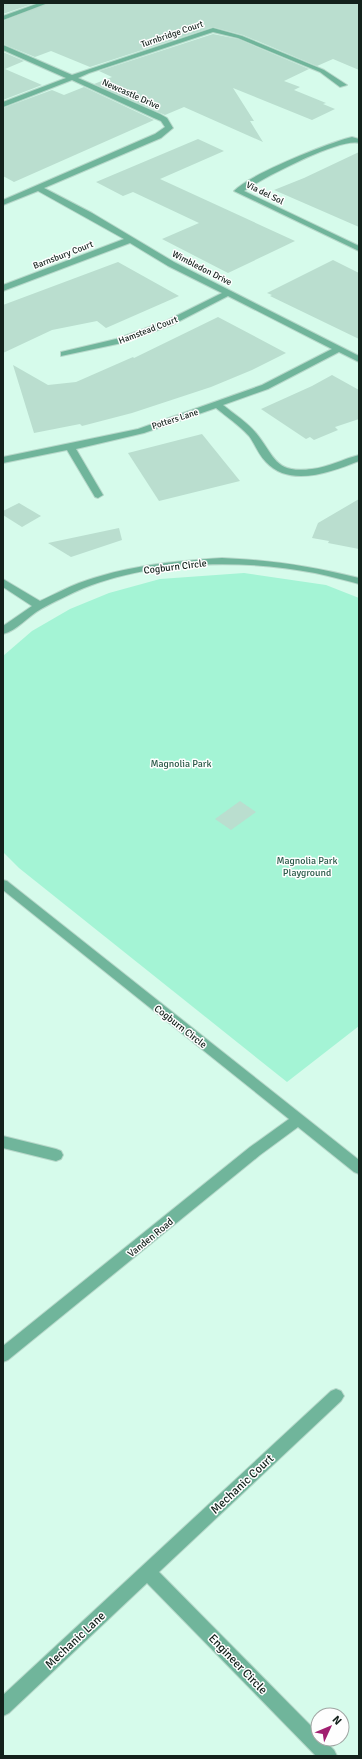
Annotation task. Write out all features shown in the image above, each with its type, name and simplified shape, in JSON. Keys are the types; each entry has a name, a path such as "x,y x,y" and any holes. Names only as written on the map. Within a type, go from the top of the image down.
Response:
{"street":[{"path":"3,18 45,3"},
{"name":"Turnbridge Court","path":"3,105 71,78 213,30 240,38 322,71 343,85"},
{"name":"Newcastle Drive","path":"3,47 164,120 169,128 158,136 3,203"},
{"name":"Via del Sol","path":"359,141 352,139 328,147 255,180 238,191 359,249"},
{"name":"Wimbledon Drive","path":"38,188 89,214 171,264 359,359"},
{"name":"Barnsbury Court","path":"3,288 130,240"},
{"name":"Hamstead Court","path":"64,354 119,341 169,323 228,293"},
{"name":"Potters Lane","path":"3,460 142,431 265,387 338,349"},
{"path":"218,405 250,433 262,447 270,461 282,470 309,473 337,466 359,458"},
{"path":"70,447 98,495"},
{"name":"Cogburn Circle","path":"3,631 13,622 40,606 68,593 108,577 154,567 196,562 248,561 284,564 328,572 359,581"},
{"path":"3,582 40,606"},
{"name":"Cogburn Circle","path":"3,884 359,1168"},
{"name":"Vanden Road","path":"3,1355 255,1151 298,1120"},
{"path":"3,1142 56,1155"},
{"name":"Mechanic Court","path":"148,1572 336,1396"},
{"name":"Mechanic Lane","path":"3,1707 148,1572"},
{"name":"Engineer Circle","path":"148,1572 328,1756"}],"green space":[{"name":"Magnolia Park","path":"244,573 326,585 359,598 359,1026 287,1082 19,868 3,852 3,656 32,631 70,609 109,593 160,579"}],"building":[{"path":"3,3 35,3 3,14"},
{"path":"49,3 359,3 359,70 333,59 317,66 243,35 213,27 90,67 51,51 35,57 3,44 3,21"},
{"path":"213,34 238,39 309,69 284,81 300,87 294,90 326,103 323,104 335,109 312,120 233,88 254,121 250,121 263,142 184,107 165,115 94,84 112,77 99,71"},
{"path":"3,52 24,61 5,69 42,85 3,100"},
{"path":"84,87 154,120 14,182 3,176 3,108 52,90 64,95"},
{"path":"198,139 224,151 160,179 295,241 228,273 162,239 199,223 133,192 123,196 96,182"},
{"path":"359,152 359,227 274,190 304,178"},
{"path":"333,260 359,273 359,339 270,296 272,295 267,293"},
{"path":"118,262 179,296 106,328 97,321 52,330 3,353 3,305"},
{"path":"218,317 286,353 252,370 211,387 132,413 82,426 80,424 34,433 13,365 48,385 76,382 133,357 134,358"},
{"path":"332,375 359,390 359,419 335,427 338,430 314,440 310,437 306,439 261,409 312,386"},
{"path":"202,434 240,481 159,501 128,453"},
{"path":"359,499 359,549 328,543 329,541 312,538 318,523"},
{"path":"19,503 41,516 22,527 3,515 3,511"},
{"path":"119,528 122,540 71,557 48,543"},
{"path":"240,801 256,812 231,830 215,819"}],"park label":[{"name":"Magnolia Park Playground","path":"307,866"}]}
